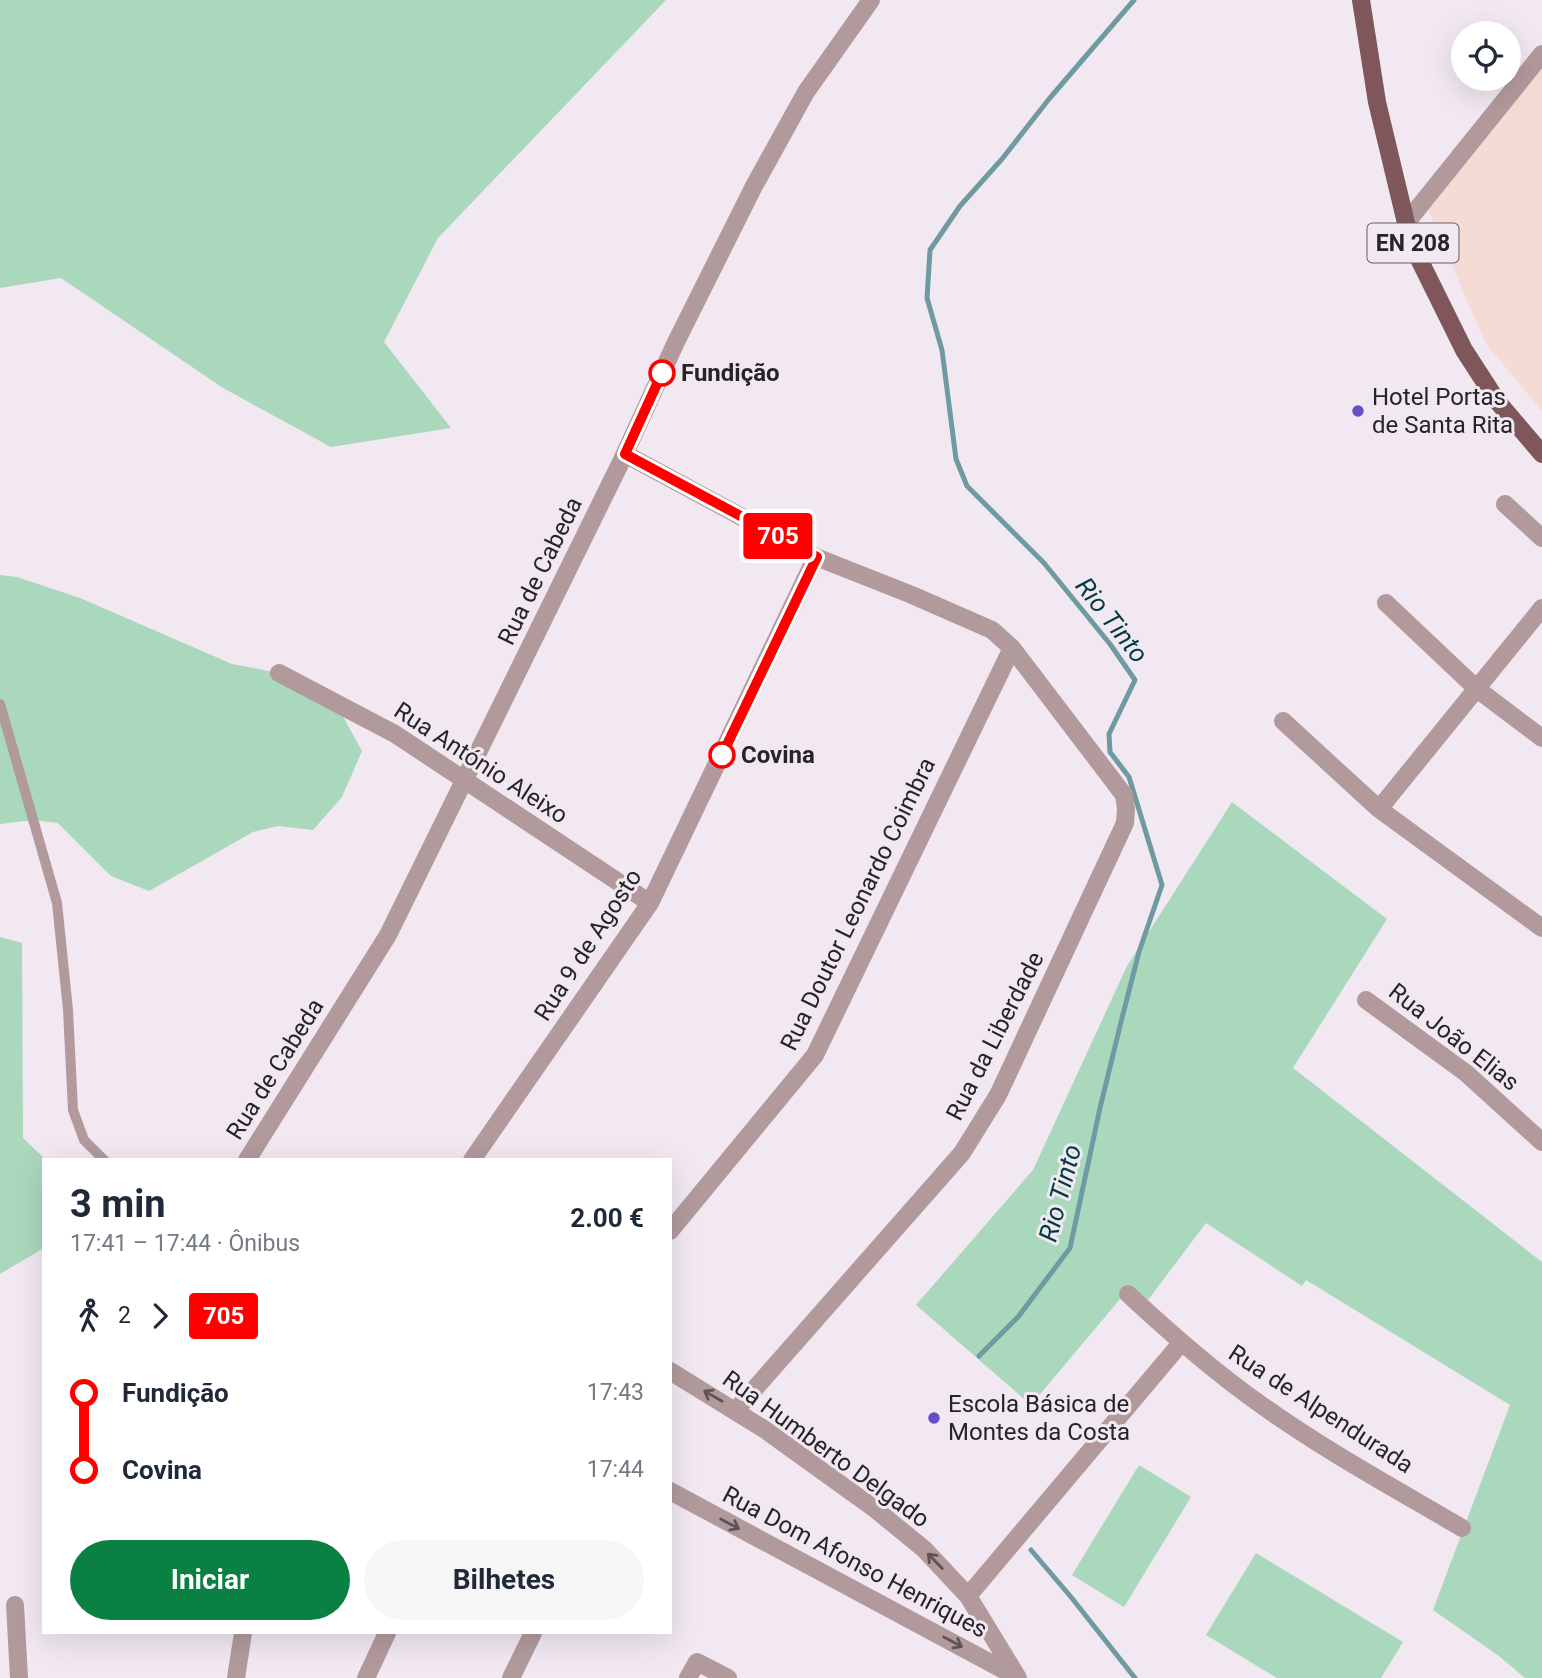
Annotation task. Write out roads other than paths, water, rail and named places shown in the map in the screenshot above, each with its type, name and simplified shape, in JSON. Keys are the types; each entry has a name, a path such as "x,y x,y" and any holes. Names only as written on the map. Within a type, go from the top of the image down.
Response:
{"main road":[{"name":"EN 208","path":"1361,0 1377,102 1405,223 1420,261 1464,350 1497,401 1542,453"}],"street":[{"name":"Rua de Cabeda","path":"248,1158 388,935 754,186 806,92 871,0"},
{"path":"1405,223 1542,54"},
{"name":"Rua da Liberdade","path":"625,454 817,557 992,630 1012,648 1124,795 1126,809 1125,823 998,1095 962,1153 736,1410"},
{"path":"1505,505 1542,538"},
{"name":"Rua 9 de Agosto","path":"473,1158 650,903 817,557"},
{"path":"1386,603 1477,690 1542,738"},
{"path":"1379,809 1542,608"},
{"name":"Rua Doutor Leonardo Coimbra","path":"672,1229 815,1055 1012,648"},
{"name":"Rua António Aleixo","path":"279,673 395,734 650,903"},
{"path":"1283,721 1379,809 1542,928"},
{"name":"Rua João Elias","path":"1366,1000 1466,1073 1542,1142"},
{"name":"Rua de Alpendurada","path":"1128,1294 1181,1343 1260,1404 1462,1528"},
{"path":"968,1596 1181,1343"},
{"name":"Rua Humberto Delgado","path":"672,1372 736,1410 875,1509 923,1549 968,1596 1016,1677"},
{"name":"Rua Dom Afonso Henriques","path":"672,1492 1016,1677"},
{"path":"15,1605 19,1678"},
{"path":"236,1678 243,1634"},
{"path":"366,1678 387,1634"},
{"path":"511,1678 533,1634"},
{"path":"688,1678 697,1662 728,1678"}],"lane":[{"path":"0,704 57,903 68,1010 73,1110 84,1140 102,1158"}],"waterway":[{"name":"Rio Tinto","path":"979,1356 1018,1317 1070,1248 1122,1018 1139,952 1162,885 1129,777 1110,752 1109,734 1135,680 1110,644 1044,563 967,486 956,459 942,350 927,298 930,250 960,206 1134,0"},
{"name":"Rio Tinto","path":"1031,1550 1135,1678"}],"place":[{"name":"Fundição","path":"662,373"},
{"name":"Hotel Portas de Santa Rita","path":"1358,411"},
{"name":"Covina","path":"722,755"},
{"name":"Escola Básica de Montes da Costa","path":"934,1418"}]}
